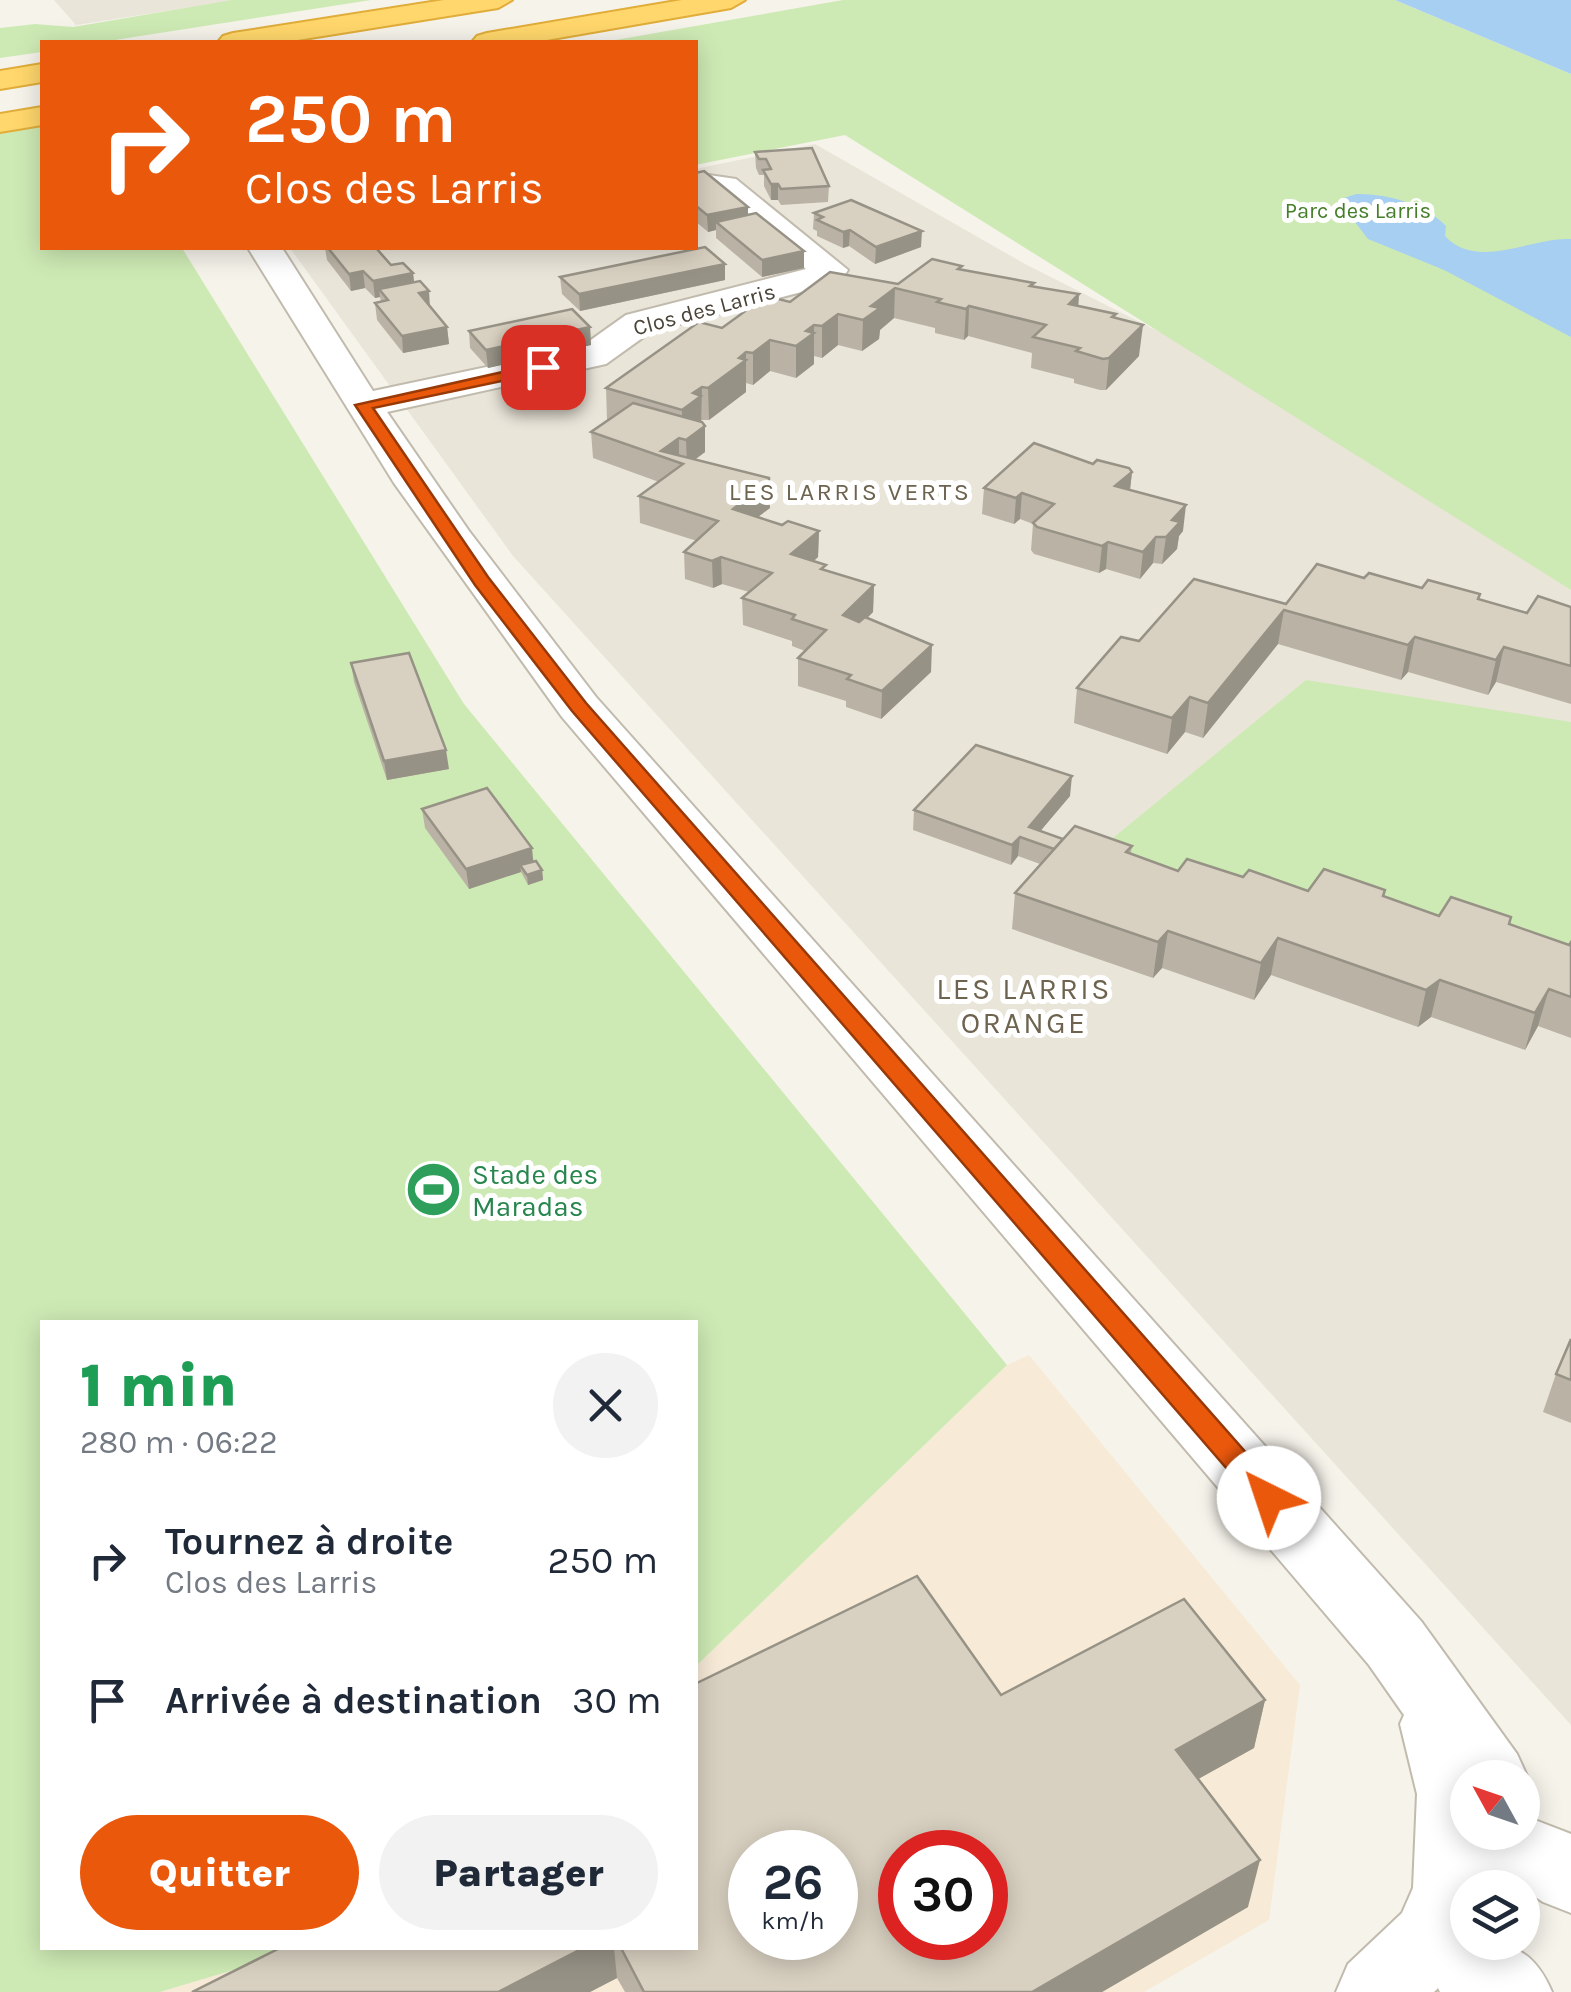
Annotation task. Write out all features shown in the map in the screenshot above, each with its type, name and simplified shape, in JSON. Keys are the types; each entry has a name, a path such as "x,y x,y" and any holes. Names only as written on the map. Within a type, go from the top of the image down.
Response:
{"highway":[{"path":"247,40 498,0"},
{"path":"500,40 731,0"},
{"path":"0,80 40,73"},
{"path":"0,123 40,116"}],"street":[{"name":"Clos des Larris","path":"364,405 593,356 639,323 827,274 830,270 724,186 698,183"},
{"path":"265,250 482,581 579,707 1395,1643 1477,1760"},
{"path":"1411,1666 1446,1750 1454,1794 1449,1897 1458,1948 1485,1978 1485,1991"},
{"path":"1376,1992 1430,1940 1463,1866 1500,1850 1546,1859 1554,1856"}],"shaded area":[{"path":"54,0 238,0 76,25"},
{"path":"815,144 1025,264 1241,373 1571,587 1571,1725 513,556 291,250 698,250 698,168"},
{"path":"1029,1355 1300,1685 1269,1920 1144,1992 160,1992 300,1950 698,1950 698,1664 1007,1365"}],"green space":[{"path":"232,0 371,0 115,40 40,40 40,52 0,58 0,28 35,24 73,27"},
{"name":"Parc des Larris","path":"843,0 1395,0 1571,74 1571,590 845,135 698,164 698,40 615,40"},
{"name":"Stade des Maradas","path":"40,126 40,250 183,250 464,704 1007,1365 698,1664 698,1320 40,1320 40,1950 300,1950 160,1992 0,1992 0,134"},
{"path":"1306,680 1571,722 1571,962 1238,914 1108,842"}],"water":[{"path":"1395,0 1571,0 1571,74"},
{"path":"1379,195 1416,206 1446,226 1445,236 1472,251 1571,239 1571,337 1444,270 1368,239 1341,204 1344,198"}],"building":[{"path":"812,148 829,186 781,189 778,184 771,184 763,170 771,169 766,159 759,159 755,152"},
{"path":"704,171 748,207 707,215 698,208 698,172"},
{"path":"851,200 922,231 876,247 850,230 843,232 817,220 823,217 814,213"},
{"path":"756,213 804,251 762,260 716,222"},
{"path":"705,247 725,264 579,294 560,277 698,250"},
{"path":"330,250 378,250 391,265 403,263 413,273 373,281 363,271 349,274"},
{"path":"932,259 962,266 958,269 1079,294 1069,304 1116,314 1112,317 1143,325 1109,358 1103,359 1076,351 1080,348 1033,337 1046,325 937,302 941,299 895,288 871,306 880,308 863,320 838,314 822,326 814,325 806,331 814,333 796,346 770,340 753,353 746,352 739,358 746,360 708,388 693,393 701,396 682,410 606,388 699,322 722,328 766,296 790,302 830,272 898,284"},
{"path":"420,281 429,291 419,293 447,327 402,336 375,303 388,300 379,289"},
{"path":"572,309 590,327 486,350 469,331"},
{"path":"633,403 705,426 661,451 769,478 733,509 782,525 788,521 819,531 791,554 826,565 821,569 874,585 843,615 859,622 865,617 932,645 882,691 847,679 851,675 798,658 826,630 742,598 772,573 721,557 712,561 684,552 718,521 639,496 683,464 591,432"},
{"path":"1034,443 1093,464 1097,460 1129,468 1132,472 1115,486 1186,505 1172,520 1180,522 1166,537 1156,537 1143,552 1108,542 1102,546 1037,527 1033,523 1054,504 1022,493 1016,498 984,488"},
{"path":"1317,564 1364,578 1369,573 1422,588 1428,580 1480,594 1478,599 1527,613 1538,596 1571,607 1571,666 1504,647 1496,660 1415,637 1408,645 1284,610 1208,703 1190,697 1172,718 1077,688 1121,637 1139,641 1194,579 1286,604"},
{"path":"409,653 446,750 384,761 351,663"},
{"path":"976,745 1072,776 1029,827 1063,839 1054,849 1020,837 1012,845 914,810"},
{"path":"487,788 532,848 466,869 422,809"},
{"path":"1075,826 1132,846 1126,852 1178,871 1187,859 1243,877 1249,870 1308,891 1324,869 1385,890 1383,896 1439,916 1451,897 1511,917 1509,924 1569,945 1571,942 1571,997 1549,989 1535,1013 1440,980 1426,990 1278,938 1261,963 1168,931 1158,942 1015,893"},
{"path":"536,861 542,870 527,875 520,865"},
{"path":"1571,1339 1571,1380 1556,1374"},
{"path":"917,1576 1001,1695 1184,1599 1265,1700 1176,1750 1260,1860 1032,1992 644,1992 622,1950 698,1950 698,1683"},
{"path":"276,1950 579,1950 498,1992 192,1992"}],"place":[{"name":"Stade des Maradas","path":"433,1190"}],"district":[{"name":"LES LARRIS VERTS","path":"850,491"},
{"name":"LES LARRIS ORANGE","path":"1024,1006"}],"route":[{"path":"543,367 364,405 482,581 579,707 668,814 1269,1498"}]}
